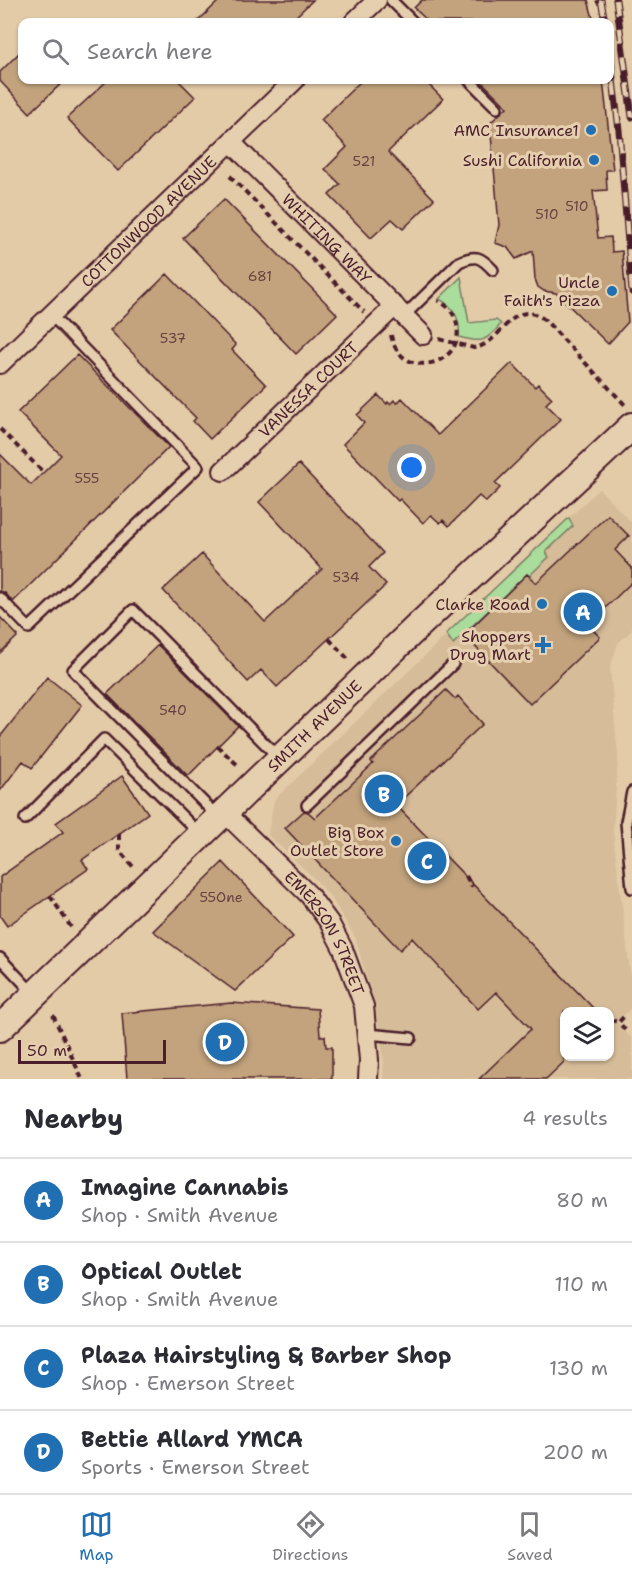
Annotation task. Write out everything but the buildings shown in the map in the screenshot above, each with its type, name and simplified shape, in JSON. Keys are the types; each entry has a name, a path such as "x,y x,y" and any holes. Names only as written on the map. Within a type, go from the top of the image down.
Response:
{"street":[{"path":"358,18 377,0"},
{"name":"COTTONWOOD AVENUE","path":"0,364 292,84"},
{"name":"WHITING WAY","path":"231,142 423,335"},
{"name":"VANESSA COURT","path":"223,471 399,311"},
{"name":"SMITH AVENUE","path":"0,1028 631,424"},
{"name":"EMERSON STREET","path":"215,822 309,894 329,921 343,949 364,1006 368,1079"}],"lane":[{"path":"390,0 409,18"},
{"path":"473,84 497,108"},
{"path":"399,311 459,262 470,257 478,258 493,270"},
{"path":"0,598 29,628 198,467 51,315"},
{"path":"215,822 73,670 133,610 281,759"},
{"path":"307,805 453,664"},
{"path":"25,819 104,739 215,822"},
{"path":"632,792 626,822 632,888"},
{"path":"0,958 35,995"},
{"path":"367,1034 411,1038"}],"path":[{"path":"230,176 363,312 369,313"},
{"path":"423,335 474,348 491,340 513,318 524,313 535,313 545,320 631,424"},
{"path":"0,429 44,473"},
{"path":"329,639 355,666"},
{"path":"218,746 245,772"},
{"path":"119,834 119,850 138,873"},
{"path":"466,876 472,887"},
{"path":"50,896 75,933"},
{"path":"619,1022 626,1014"},
{"path":"53,1015 82,1079"},
{"path":"614,1021 619,1022 626,1030"}],"shaded area":[{"path":"599,489 632,523 632,630 618,643 610,668 618,757 613,832 632,988 632,1007 617,1022 632,1039 632,1079 383,1079 384,1062 375,1006 355,937 332,899 317,881 268,835 274,800"}],"green space":[{"path":"461,277 469,323 496,320 501,324 491,335 482,340 459,337 459,325 455,314 439,299"},
{"path":"569,518 573,526 546,552 549,557 529,576 527,574 453,644 446,634"}],"railway":[{"path":"601,0 604,18"},
{"path":"616,0 632,117"},
{"path":"614,84 632,292"}],"place":[{"name":"AMC Insurance1","path":"591,130"},
{"name":"Sushi California","path":"594,160"},
{"name":"Uncle Faith's Pizza","path":"612,291"},
{"name":"Clarke Road","path":"542,604"},
{"name":"Imagine Cannabis","path":"583,612"},
{"name":"Shoppers Drug Mart","path":"543,645"},
{"name":"Optical Outlet","path":"384,794"},
{"name":"Big Box Outlet Store","path":"396,841"},
{"name":"Plaza Hairstyling & Barber Shop","path":"427,861"},
{"name":"Bettie Allard YMCA","path":"225,1042"}]}
